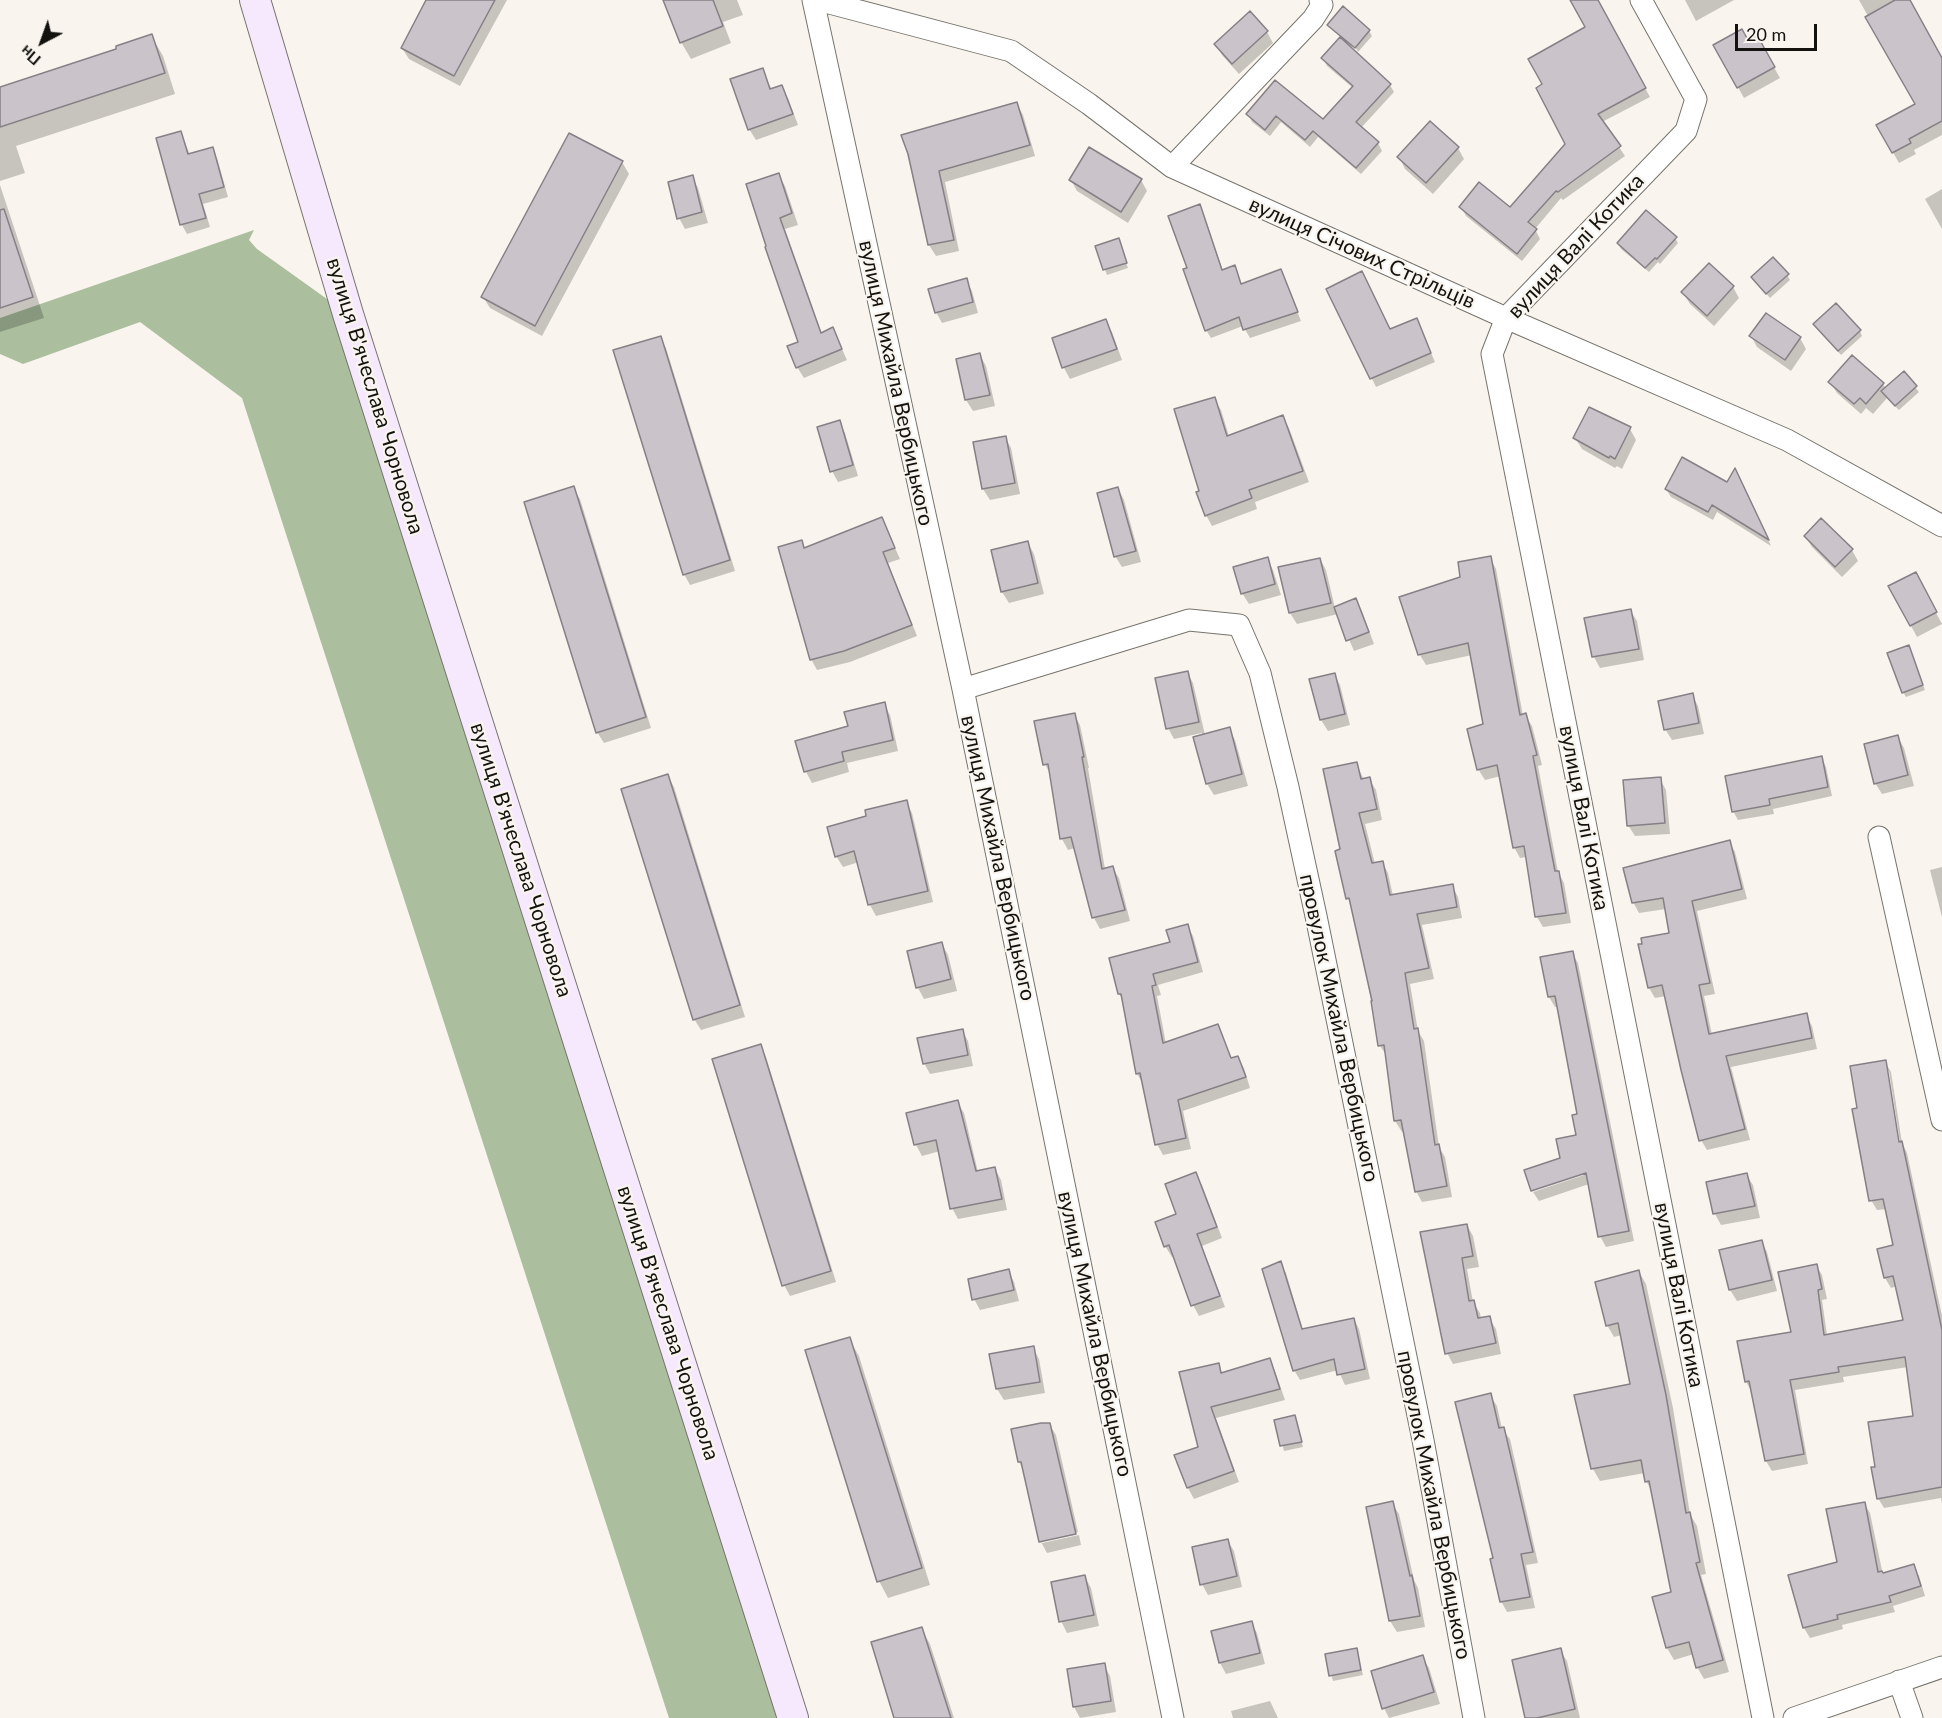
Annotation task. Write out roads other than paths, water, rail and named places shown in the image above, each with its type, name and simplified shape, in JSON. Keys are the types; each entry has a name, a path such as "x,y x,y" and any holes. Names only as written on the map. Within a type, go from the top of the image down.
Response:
{"street":[{"name":"вулиця В'ячеслава Чорновола","path":"255,0 348,314 793,1718"},
{"name":"вулиця Михайла Вербицького","path":"813,0 963,688 1173,1718"},
{"name":"вулиця Січових Стрільців","path":"818,0 1011,51 1089,104 1172,167 1506,318 1787,440 1942,526"},
{"path":"1172,167 1313,19 1322,5 1320,0"},
{"name":"вулиця Валі Котика","path":"1641,0 1696,99 1686,131 1506,318 1492,354 1763,1718"},
{"name":"провулок Михайла Вербицького","path":"963,688 1189,620 1239,625 1260,673 1314,906 1423,1440 1474,1718"},
{"path":"1879,837 1942,1120"},
{"path":"1794,1718 1942,1666"},
{"path":"1899,1681 1912,1718"}]}
